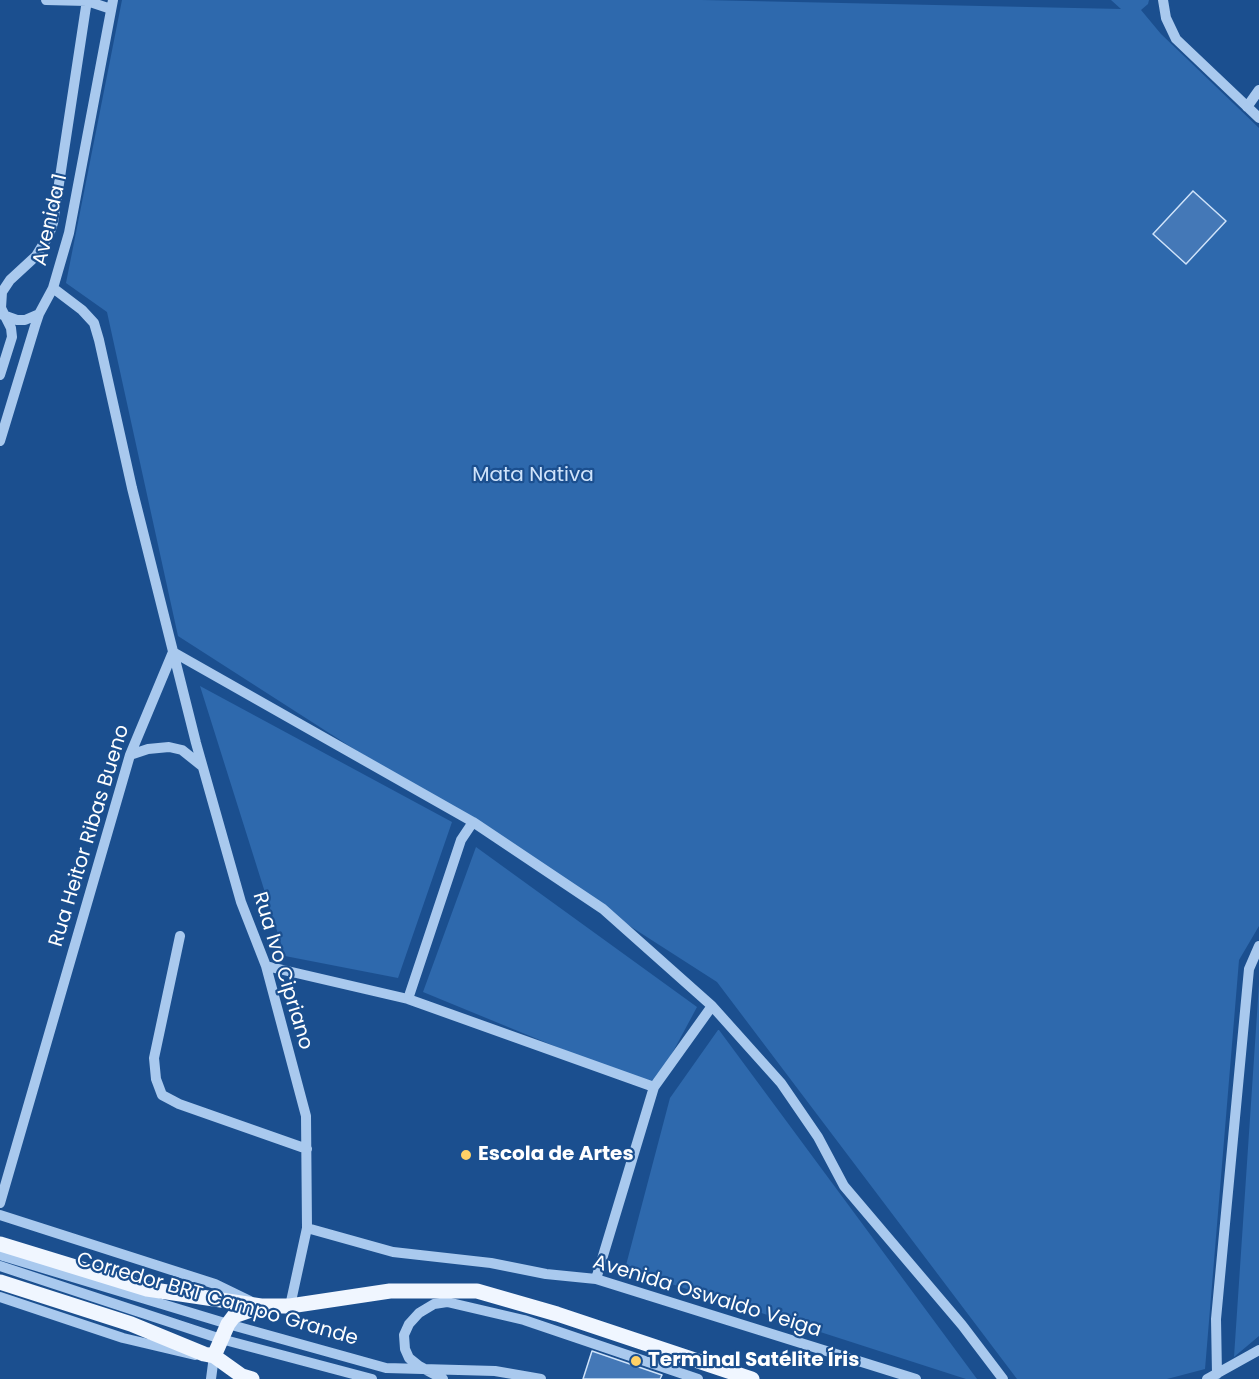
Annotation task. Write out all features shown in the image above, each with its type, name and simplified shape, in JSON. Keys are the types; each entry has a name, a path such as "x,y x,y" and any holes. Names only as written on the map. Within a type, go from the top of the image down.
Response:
{"main road":[{"path":"0,1244 147,1289 261,1306 290,1306 390,1292 477,1291 557,1314 752,1379"},
{"path":"0,1282 131,1323 209,1355 245,1378"},
{"path":"209,1355 234,1316 261,1306"}],"street":[{"path":"46,0 87,1 112,5"},
{"name":"Avenida 1","path":"0,375 12,337 11,328 3,315 0,301 2,292 10,279 36,256 49,235 53,223 87,1"},
{"path":"1163,3 1166,18 1176,39 1259,118"},
{"name":"Avenida 1","path":"0,441 39,314 53,288 69,232 112,5"},
{"path":"1247,107 1259,90"},
{"path":"53,288 82,310 94,323 97,332 132,488 173,651 473,822 603,909 712,1006 781,1083 818,1137 844,1186 969,1334 1002,1379"},
{"path":"3,315 25,320 39,314"},
{"name":"Rua Heitor Ribas Bueno","path":"0,1203 130,754 173,651"},
{"name":"Rua Ivo Cipriano","path":"173,651 196,743 241,902 266,966 306,1116 307,1228 290,1306"},
{"path":"130,754 169,747 182,750 204,769"},
{"path":"408,999 461,840 473,822"},
{"path":"180,936 154,1058 156,1079 162,1095 179,1104 307,1149"},
{"path":"1212,1377 1216,1319 1254,970 1259,946"},
{"path":"266,966 408,999 654,1087"},
{"path":"596,1279 654,1087 712,1006"},
{"path":"0,1215 215,1284 261,1306"},
{"name":"Avenida Oswaldo Veiga","path":"307,1228 393,1252 491,1263 546,1274 596,1279 916,1379"},
{"name":"Corredor BRT Campo Grande","path":"0,1255 228,1324 386,1368 495,1371 542,1379"},
{"name":"Corredor BRT Campo Grande","path":"0,1266 221,1339 372,1379"},
{"path":"0,1298 123,1338 190,1355 209,1355 211,1379"},
{"name":"Corredor BRT Campo Grande","path":"443,1379 409,1358 405,1349 404,1335 409,1324 419,1313 435,1304 447,1302 524,1320 698,1379"},
{"path":"1212,1377 1259,1350"}],"green space":[{"name":"Mata Nativa","path":"122,0 702,0 1121,9 1111,0 1149,0 1141,10 1161,34 1259,128 1259,926 1239,960 1205,1369 1167,1379 1017,1379 717,982 178,636 107,312 66,283"},
{"path":"200,686 452,822 398,978 285,956"},
{"path":"476,847 697,1007 654,1087 423,992"},
{"path":"1259,984 1259,1336 1234,1357"},
{"path":"718,1030 977,1379 966,1379 625,1269 670,1098"}],"building":[{"path":"1193,191 1226,221 1186,264 1153,234"},
{"path":"592,1351 662,1375 660,1379 583,1379"}],"place":[{"name":"Escola de Artes","path":"466,1155"},
{"name":"Terminal Satélite Íris","path":"636,1361"}]}
